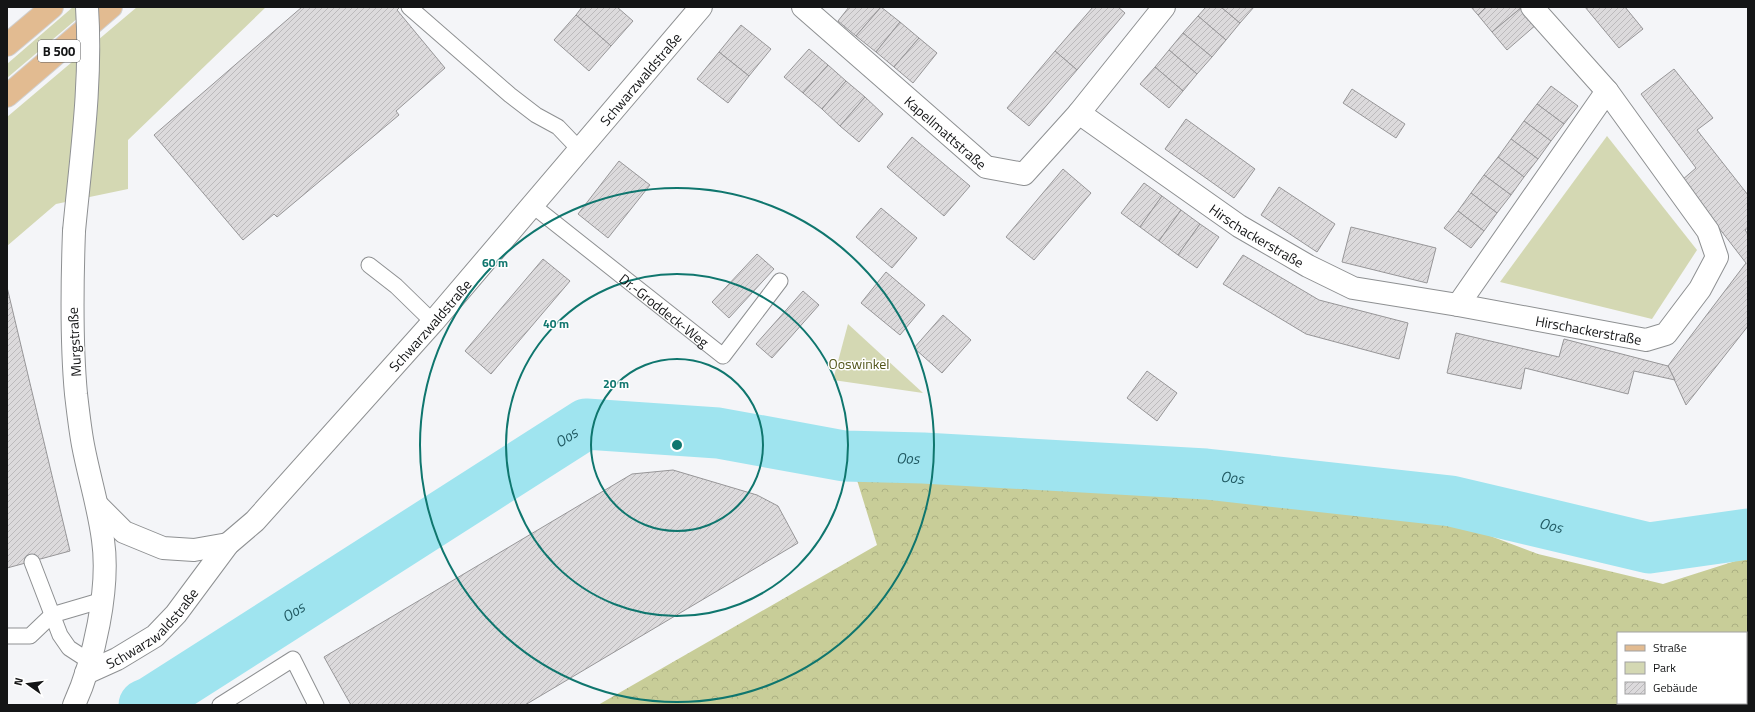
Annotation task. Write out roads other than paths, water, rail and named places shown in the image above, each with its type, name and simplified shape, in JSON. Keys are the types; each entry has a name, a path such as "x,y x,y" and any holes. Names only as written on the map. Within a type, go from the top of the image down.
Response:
{"main road":[{"name":"B 500","path":"7,44 52,7"},
{"name":"B 500","path":"7,96 112,7"}],"street":[{"name":"Murgstraße","path":"87,7 89,34 88,92 74,231 71,309 76,394 83,445 97,505 103,541 105,568 103,600 87,667"},
{"name":"Schwarzwaldstraße","path":"75,702 87,667 117,659 155,636 176,614 228,544 255,521 433,322 701,7"},
{"name":"Kapellmattstraße","path":"803,7 986,167 1024,174 1079,113 1164,7"},
{"name":"Hirschackerstraße","path":"1079,113 1239,226 1308,266 1354,288 1458,305 1646,340 1666,334 1700,289 1717,257 1708,231 1607,91 1532,7"},
{"path":"1458,305 1607,91"},
{"path":"97,505 124,532 163,548 194,550 228,544"}],"lane":[{"path":"409,7 510,95 536,115 558,127 579,149"},
{"name":"Dr.-Groddeck-Weg","path":"532,205 723,356 780,281"},
{"path":"370,265 396,286 433,322"},
{"path":"32,562 60,635 69,648 87,667"},
{"path":"7,636 30,636 52,615 103,600"},
{"path":"220,705 293,659 316,705"}],"waterway":[{"name":"Oos","path":"144,705 151,702 586,424 718,433 844,456 923,458 1206,474 1451,501 1649,548 1748,534"}],"park label":[{"name":"Ooswinkel","path":"859,363"}]}
